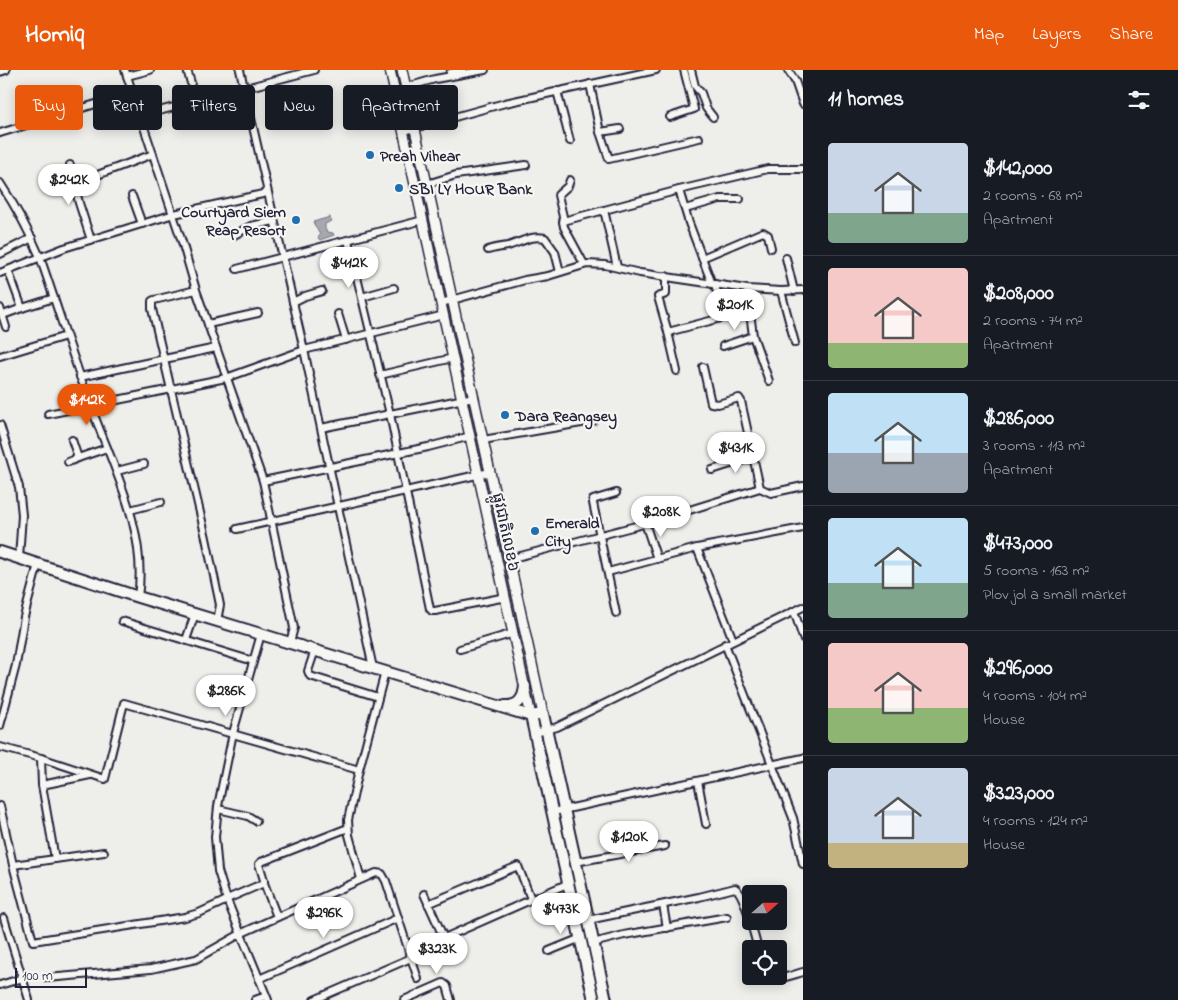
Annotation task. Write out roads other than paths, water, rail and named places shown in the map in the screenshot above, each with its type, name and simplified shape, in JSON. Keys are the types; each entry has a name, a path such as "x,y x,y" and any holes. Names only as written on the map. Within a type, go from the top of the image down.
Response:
{"highway":[{"path":"0,552 138,597 497,706 532,716 543,714"},
{"path":"497,706 510,706 520,701 524,695 525,686"},
{"name":"ផ្លូវជាតិលេខ៦","path":"543,714 606,1000"},
{"name":"ផ្លូវជាតិលេខ៦","path":"532,716 594,1000"}],"main road":[{"name":"ផ្លូវជាតិលេខ៦","path":"390,70 532,716"},
{"name":"ផ្លូវជាតិលេខ៦","path":"402,70 407,85"},
{"name":"ផ្លូវជាតិលេខ៦","path":"415,130 543,714"}],"street":[{"path":"0,72 6,70"},
{"path":"126,73 150,70"},
{"path":"187,70 191,83"},
{"path":"240,70 243,85"},
{"path":"255,85 314,70"},
{"path":"421,82 424,79 463,70"},
{"path":"410,85 485,70"},
{"path":"458,116 628,73 656,70"},
{"path":"670,116 694,110 684,70"},
{"path":"691,70 695,86 701,93 706,108 713,117"},
{"path":"788,70 801,92 803,104"},
{"path":"590,84 600,132 609,158 698,138"},
{"path":"556,91 570,141"},
{"path":"0,133 93,106"},
{"path":"600,132 620,129"},
{"path":"145,130 174,214 196,290 263,481 294,628 290,642"},
{"path":"253,130 304,350 372,668"},
{"path":"100,174 153,154"},
{"path":"70,165 79,203 91,240"},
{"path":"427,184 456,174 526,165"},
{"path":"564,221 679,190 768,169 803,169"},
{"path":"570,180 568,186 558,195 564,221 562,223 564,230 584,264"},
{"path":"0,183 13,202 40,257 80,377 130,510 141,580 138,597"},
{"path":"668,332 721,318 722,314 714,284 702,258 679,190"},
{"path":"0,273 40,257 174,214 267,193"},
{"path":"132,196 142,224"},
{"path":"685,209 720,199 740,199"},
{"path":"604,210 617,267"},
{"path":"234,235 246,228 274,220"},
{"path":"237,270 423,220"},
{"path":"702,258 763,232 768,236 771,248"},
{"path":"0,254 32,238"},
{"path":"488,250 529,238 545,238 555,252 560,272"},
{"path":"348,240 390,414 432,611 506,597"},
{"path":"786,258 794,291"},
{"path":"441,303 584,264 617,267 747,289 803,290"},
{"path":"8,270 22,308"},
{"path":"666,276 666,294 658,297 677,372"},
{"path":"362,297 394,288"},
{"path":"747,289 754,336 770,380"},
{"path":"196,290 152,301 152,309 220,605 217,621"},
{"path":"293,302 322,291"},
{"path":"781,291 795,343"},
{"path":"6,327 1,312 54,298"},
{"path":"208,324 258,313"},
{"path":"338,314 346,340"},
{"path":"48,414 226,378 304,350 444,315"},
{"path":"0,356 66,336"},
{"path":"723,346 754,336"},
{"path":"80,377 216,348"},
{"path":"380,375 453,358"},
{"path":"703,367 712,403 718,404 739,398 760,488"},
{"path":"321,428 474,397"},
{"path":"483,440 593,421"},
{"path":"0,425 19,487 22,515 19,558"},
{"path":"263,481 470,436"},
{"path":"72,440 78,458"},
{"path":"68,462 107,448"},
{"path":"712,470 753,457"},
{"path":"116,471 144,464"},
{"path":"237,529 490,472"},
{"path":"509,559 645,523 760,488 771,493 803,486"},
{"path":"616,493 593,500 616,613"},
{"path":"130,510 161,502"},
{"path":"645,523 657,559"},
{"path":"608,572 698,548 803,528"},
{"path":"698,548 733,640"},
{"path":"0,726 16,665 24,617 38,564"},
{"path":"535,733 558,727 803,607"},
{"path":"794,611 803,638"},
{"path":"186,640 195,614"},
{"path":"122,621 253,661"},
{"path":"460,649 514,633"},
{"path":"256,1000 267,998 227,900 217,861 215,837 218,809 232,733 261,634"},
{"path":"725,644 737,670 745,696 793,818 803,864"},
{"path":"315,650 308,671 310,676 378,697"},
{"path":"362,879 348,828 359,770 386,672"},
{"path":"0,747 105,779 124,703 359,770"},
{"path":"41,758 42,785 55,859"},
{"path":"553,812 803,758"},
{"path":"42,785 92,774"},
{"path":"698,781 706,824"},
{"path":"0,806 33,941 185,917 199,913 264,883"},
{"path":"218,809 248,816 256,821"},
{"path":"277,917 264,883 259,863 348,828"},
{"path":"575,862 665,846"},
{"path":"13,865 104,852"},
{"path":"428,904 518,866 531,899"},
{"path":"47,978 151,969 196,959 242,933 376,873 382,874 418,979"},
{"path":"444,938 569,883"},
{"path":"588,920 738,888 748,912 756,940"},
{"path":"424,894 451,954"},
{"path":"663,905 667,928"},
{"path":"593,943 727,917"},
{"path":"4,918 29,1000"},
{"path":"259,979 398,918"},
{"path":"548,951 581,938"},
{"path":"314,1000 411,958"},
{"path":"787,976 803,972"},
{"path":"0,985 23,978"},
{"path":"404,1000 444,983 447,986 451,1000"}],"place":[{"name":"Preah Vihear","path":"370,155"},
{"name":"SBI LY HOUR Bank","path":"399,188"},
{"name":"Courtyard Siem Reap Resort","path":"296,220"},
{"name":"Dara Reangsey","path":"505,415"},
{"name":"Emerald City","path":"535,531"}]}
